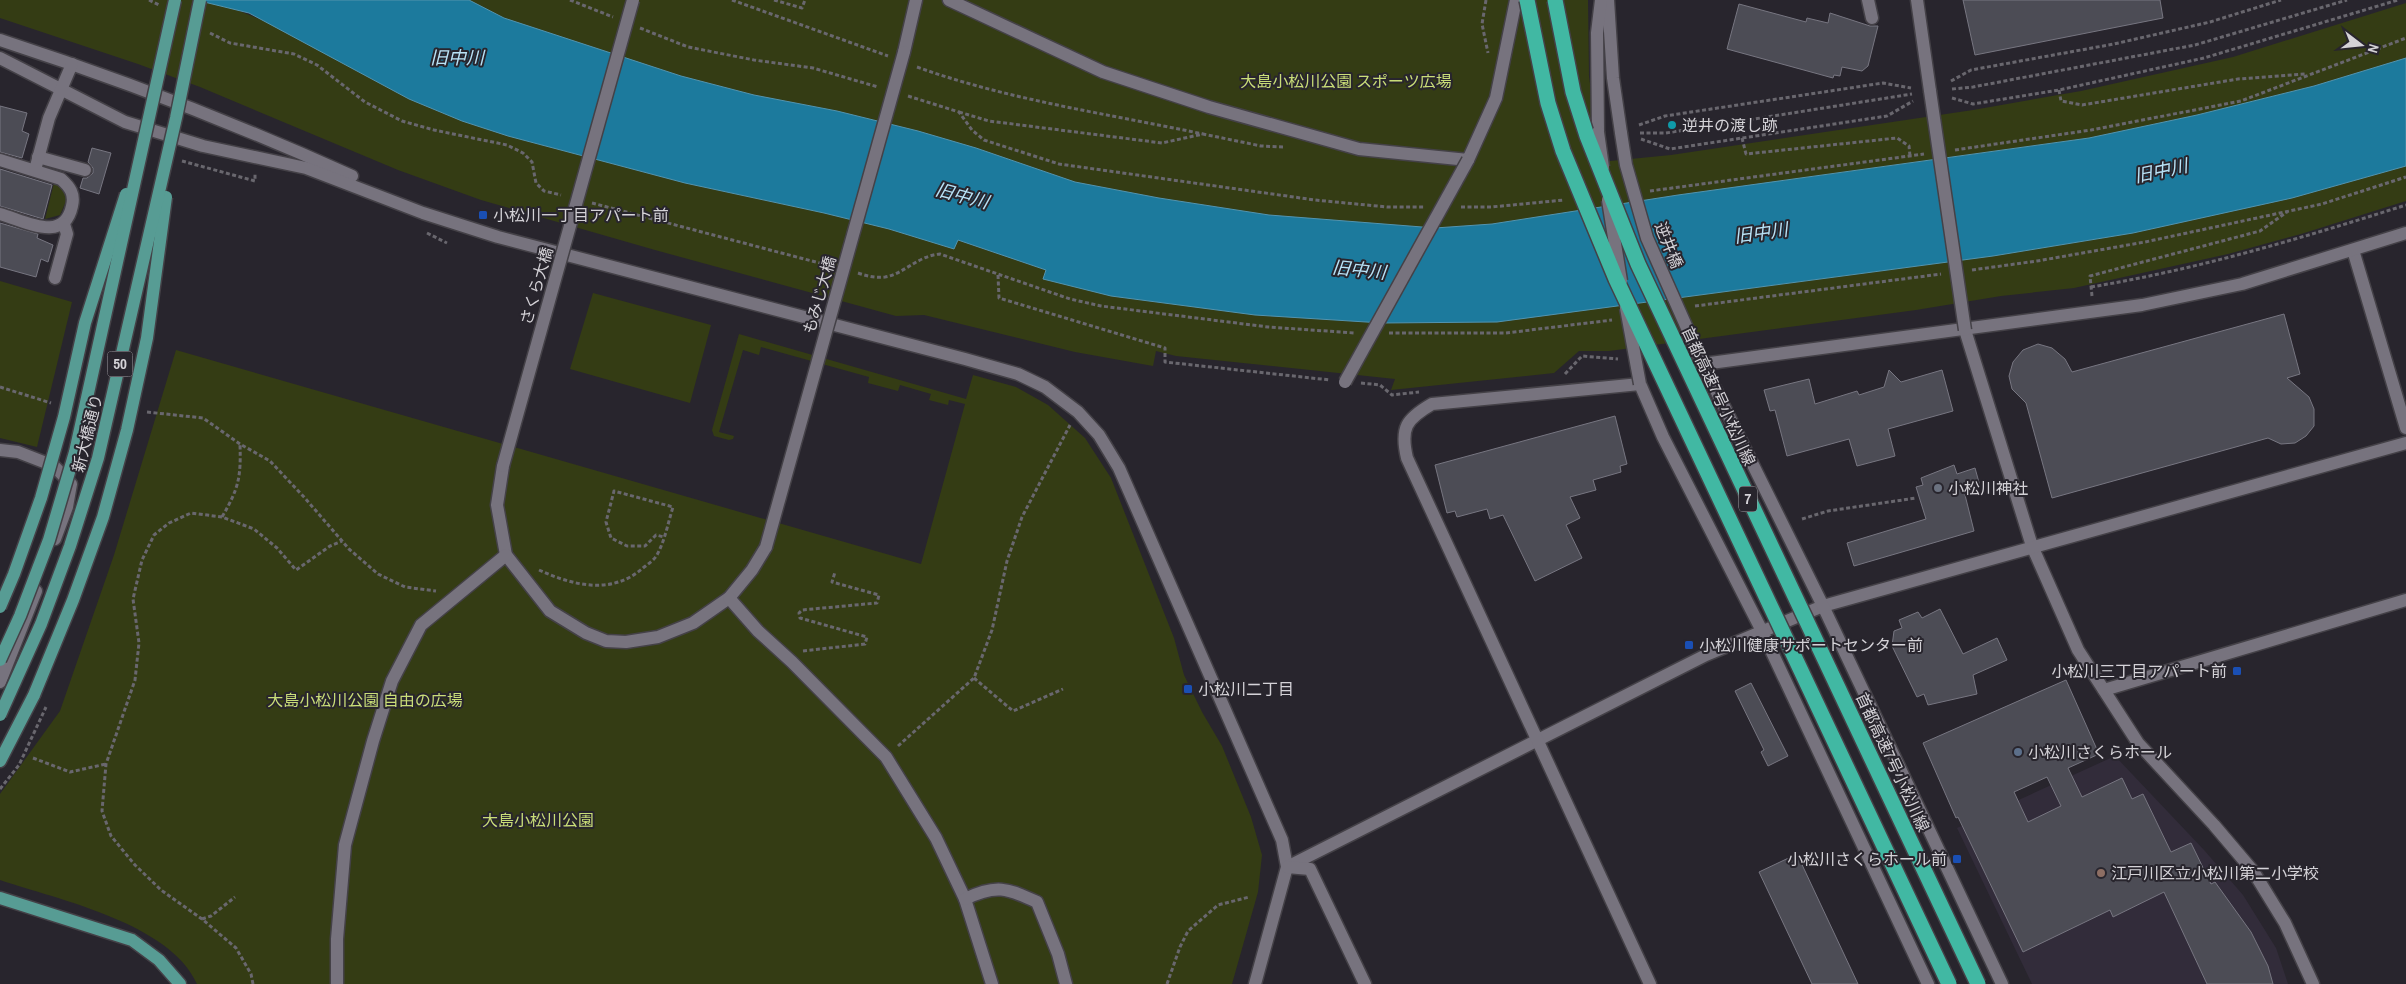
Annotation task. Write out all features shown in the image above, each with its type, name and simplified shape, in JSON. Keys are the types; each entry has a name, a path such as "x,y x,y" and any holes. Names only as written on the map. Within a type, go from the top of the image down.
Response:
{"highway":[{"name":"7","path":"1527,0 1548,103 1563,151 1616,279 1949,984"},
{"name":"首都高速7号小松川線","path":"1555,0 1573,92 1587,136 1638,264 1978,984"}],"main road":[{"name":"新大橋通り","path":"0,660 20,616 48,540 75,452 175,0"},
{"name":"新大橋通り","path":"0,715 41,624 70,546 98,458 176,118 200,0"},
{"path":"0,607 41,498 64,417 85,323 151,112"},
{"path":"0,761 34,695 73,600 103,517 127,430 148,338 176,118"},
{"path":"0,898 132,940 159,960 180,984"}],"street":[{"name":"さくら大橋","path":"506,555 497,505 503,466 633,0"},
{"name":"もみじ大橋","path":"506,555 550,611 586,633 606,641 626,642 658,637 693,623 729,598 752,570 766,547 906,58 916,0"},
{"path":"950,0 1103,72 1209,108 1359,148 1468,160"},
{"path":"1345,382 1468,160 1496,98 1516,0"},
{"path":"1601,0 1596,34 1598,132 1615,248 1640,384 1663,437 1762,631 1928,984"},
{"name":"逆井橋","path":"1608,0 1613,78 1626,165 1647,238 1703,364 1823,606 2002,984"},
{"path":"1868,0 1872,18"},
{"path":"1917,0 1964,330 2032,546 2078,650 2138,743 2214,825 2252,871 2285,923 2313,984"},
{"path":"0,40 72,64 268,138 362,181 423,213"},
{"path":"0,58 125,122 203,146 306,168 423,213 498,237 1018,374 1045,387 1078,412 1099,435 1119,468 1282,840 1287,867 1254,984"},
{"path":"35,170 49,118 72,64"},
{"path":"38,157 85,170"},
{"path":"0,160 61,179 69,186 73,201 68,220 64,224 48,228 0,214"},
{"path":"55,278 67,234 64,224"},
{"path":"1703,364 2142,305 2242,284 2406,233"},
{"path":"2353,250 2406,428"},
{"path":"1640,384 1432,404 1412,415 1402,441 1407,458 1536,741 1650,984"},
{"path":"1287,867 1706,654 1823,606 2032,546 2406,443"},
{"path":"0,450 18,452 54,466 71,484 67,507 23,627 0,682"},
{"path":"337,984 337,940 345,845 373,741 392,681 421,625 506,555"},
{"path":"729,598 758,631 792,662 886,757 936,838 965,899 992,984"},
{"path":"2104,690 2406,600"},
{"path":"1287,867 1310,869 1365,984"},
{"path":"965,899 985,889 1012,890 1037,902 1058,954 1066,984"}],"path":[{"path":"732,0 890,57"},
{"path":"774,0 802,8 804,0"},
{"path":"1951,80 1971,70 2114,44 2210,22 2281,0"},
{"path":"1952,89 1973,88 2195,45 2347,0"},
{"path":"1952,98 1973,104 2059,90 2204,58 2398,0"},
{"path":"906,58 943,76 1007,93 1261,146 1290,147"},
{"path":"2059,90 2061,101 2082,105 2238,79 2310,74"},
{"path":"1639,125 1665,116 1883,83 1911,88"},
{"path":"1640,133 1666,133 1912,94"},
{"path":"1641,139 1670,149 1887,116 1913,101"},
{"path":"959,112 989,121 1162,143 1203,134"},
{"path":"1742,138 1746,154 1897,138 1909,146 1910,156"},
{"path":"181,161 255,181 256,175 248,172"},
{"path":"1968,270 2036,261 2145,242 2322,204 2406,177"},
{"path":"2091,287 2146,278 2216,261 2303,238 2406,204"},
{"path":"2094,312 2090,276 2260,231 2289,210"},
{"path":"1693,307 1949,272"},
{"path":"1364,333 1268,327 1101,306 1070,299 998,274 999,298 1165,348 1165,362 1380,385 1392,394 1420,392"},
{"path":"1382,333 1506,333 1620,318"},
{"path":"1562,378 1582,356 1618,358 1640,384"},
{"path":"0,387 60,404"},
{"path":"139,411 203,418 240,444 270,461 342,541 378,574 405,588 459,594"},
{"path":"886,757 974,678 992,630 1007,560 1022,517 1078,412"},
{"path":"222,517 234,497 241,475 240,444"},
{"path":"537,569 585,586 610,585 634,576 656,557 664,537 673,507 614,491 606,522 612,538 627,546 645,546 656,535 664,537"},
{"path":"1802,519 1828,511 1916,498"},
{"path":"253,984 251,974 236,948 202,919 161,890 135,865 111,836 102,811 106,764 135,680 139,643 133,599 142,560 154,535 169,523 192,513 222,517 254,529 277,548 296,570 330,546 342,541"},
{"path":"792,662 804,651 865,644 867,637 800,618 799,613 802,610 877,602 879,595 832,582 835,572"},
{"path":"974,678 1013,711 1063,689"},
{"path":"33,758 70,772 106,764"},
{"path":"202,919 211,916 235,897"},
{"path":"1167,984 1180,946 1188,931 1218,905 1249,897"}],"shaded area":[{"name":"江戸川区立小松川第二小学校","path":"2115,756 2204,850 2243,895 2276,948 2288,984 2032,984 1957,828"}],"green space":[{"path":"0,0 196,0 232,8 264,21 409,99 462,121 508,136 685,183 889,229 954,249 957,240 1046,270 1044,279 1111,296 1255,315 1382,323 1497,322 1993,256 2133,233 2292,198 2406,166 2406,201 2301,234 2228,254 2074,288 2001,296 1916,310 1609,351 1579,351 1554,373 1391,390 1395,379 1176,356 1156,351 1153,366 1075,352 924,315 896,316 655,250 481,200 398,170 200,87 138,64 0,18"},
{"name":"大島小松川公園 スポーツ広場","path":"469,0 1588,0 1589,76 1600,162 1671,155 1973,110 2081,91 2233,57 2406,3 2406,58 2314,86 2197,115 2089,138 1678,195 1492,224 1435,228 1269,215 1159,198 1075,182 976,148 918,131 837,111 754,95 681,76 504,18"},
{"path":"54,183 62,188 67,199 60,215 45,219"},
{"path":"0,281 72,302 37,447 0,438"},
{"path":"593,293 711,325 690,403 570,369"},
{"name":"大島小松川公園 自由の広場","path":"739,334 966,399 973,375 1016,387 1048,405 1085,438 1111,478 1174,638 1184,675 1202,712 1222,746 1251,817 1262,855 1258,892 1232,984 197,984 183,963 163,945 138,930 81,906 0,880 0,794 60,711 114,555 176,350 921,564 965,404 949,400 948,405 929,400 931,394 900,385 898,391 868,383 869,377 761,347 759,355 743,350 719,432 734,436 733,439 729,440 714,436 712,430"}],"water":[{"name":"旧中川","path":"196,0 469,0 504,18 681,76 754,95 837,111 918,131 976,148 1075,182 1159,198 1269,215 1435,228 1492,224 1678,195 2089,138 2197,115 2314,86 2406,58 2406,166 2292,198 2133,233 1993,256 1497,322 1382,323 1255,315 1111,296 1043,279 1046,270 958,240 954,249 889,229 685,183 508,136 462,121 409,99 249,13"}],"building":[{"path":"1963,0 2160,0 2163,18 1975,55"},
{"path":"1739,4 1806,22 1807,18 1828,23 1830,13 1870,26 1878,26 1868,66 1862,71 1842,67 1840,76 1834,75 1833,78 1727,49"},
{"path":"0,106 27,113 22,131 29,134 22,158 0,152"},
{"path":"92,148 111,153 99,194 80,188 83,178 87,178 93,173 93,168 88,162"},
{"path":"0,169 52,185 43,219 0,206"},
{"path":"0,223 38,234 37,238 53,245 48,262 41,259 36,277 0,267"},
{"path":"2284,314 2300,374 2287,378 2309,397 2314,409 2314,426 2306,436 2295,443 2281,444 2268,438 2052,498 2026,403 2012,389 2009,376 2013,362 2023,350 2038,344 2052,348 2065,359 2072,372"},
{"path":"1889,370 1901,382 1942,370 1953,411 1888,429 1895,456 1857,466 1849,439 1787,456 1775,410 1770,411 1764,390 1809,379 1815,404 1857,391 1859,395 1884,387"},
{"path":"1615,416 1627,464 1620,466 1621,472 1593,480 1596,490 1570,497 1580,518 1566,525 1582,558 1535,581 1503,515 1490,519 1487,509 1457,517 1455,511 1447,513 1435,465"},
{"path":"1954,465 1957,474 1975,468 1980,486 1964,491 1974,531 1854,566 1847,543 1926,519 1916,487 1923,485 1921,478"},
{"path":"1940,609 1963,654 1997,638 2007,660 1973,675 1977,694 1928,705 1924,694 1917,697 1892,646 1894,631 1902,628 1899,620 1918,612 1922,618"},
{"name":"江戸川区立小松川第二小学校","path":"2066,680 2099,754 2068,768 2082,797 2122,778 2132,799 2143,794 2171,852 2191,843 2211,884 2215,882 2251,932 2268,966 2273,984 2207,984 2164,892 2113,917 2110,910 2023,952 1958,817 1956,818 1923,743","holes":["2047,777 2061,806 2028,822 2014,792"]},
{"path":"1751,683 1788,756 1768,766 1761,752 1764,750 1735,691"},
{"path":"1797,854 1858,984 1812,984 1759,872"}],"place":[{"name":"逆井の渡し跡","path":"1672,125"},
{"name":"小松川一丁目アパート前","path":"483,215"},
{"name":"小松川神社","path":"1938,488"},
{"name":"小松川健康サポートセンター前","path":"1689,645"},
{"name":"小松川三丁目アパート前","path":"2237,671"},
{"name":"小松川二丁目","path":"1188,689"},
{"name":"小松川さくらホール","path":"2018,752"},
{"name":"小松川さくらホール前","path":"1957,859"},
{"name":"江戸川区立小松川第二小学校","path":"2101,873"}],"park label":[{"name":"大島小松川公園","path":"538,820"}]}
